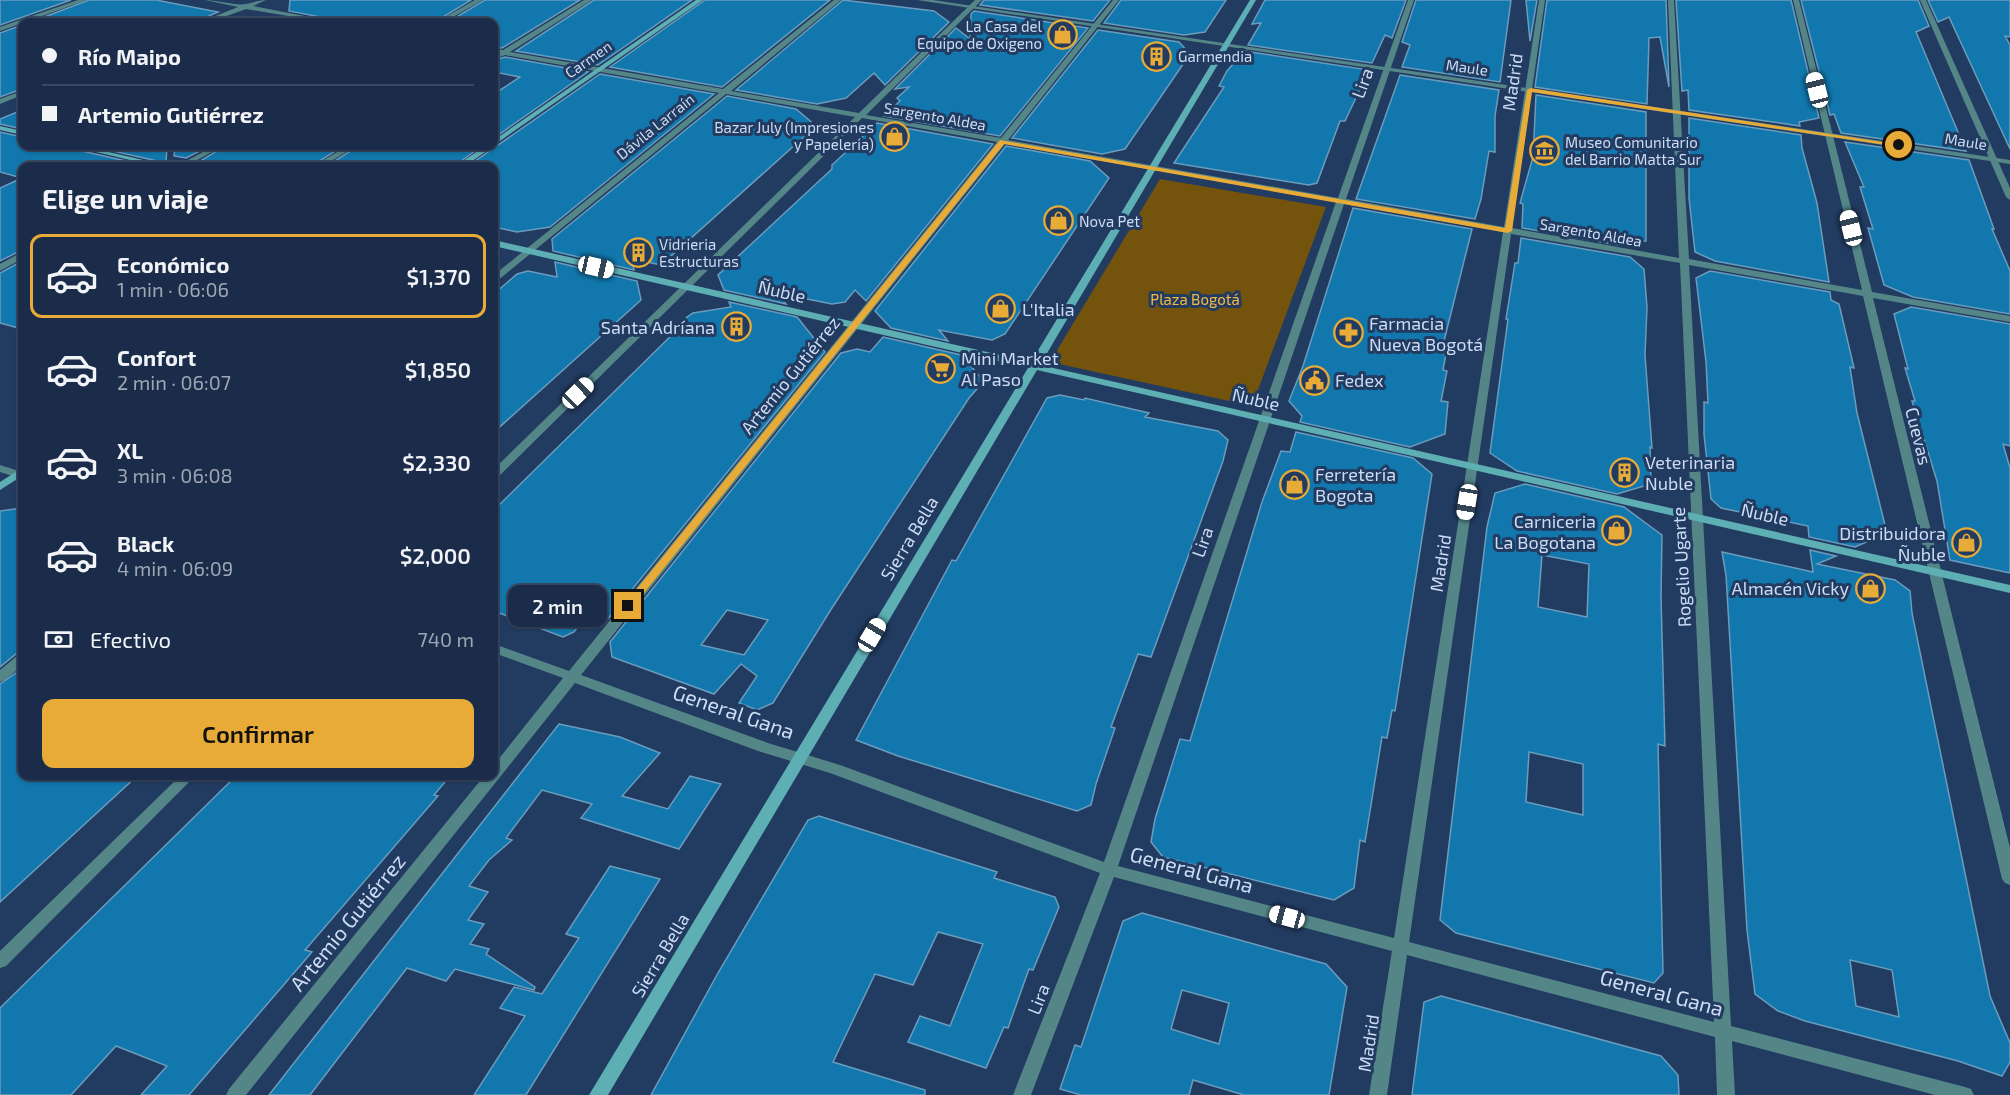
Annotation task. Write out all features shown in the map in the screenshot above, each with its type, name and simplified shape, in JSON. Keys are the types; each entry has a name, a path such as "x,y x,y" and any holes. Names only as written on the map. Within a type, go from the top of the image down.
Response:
{"main road":[{"name":"Carmen","path":"498,140 700,0"},
{"name":"Sierra Bella","path":"598,1095 1253,0"},
{"path":"0,128 18,133"},
{"path":"92,150 147,162"},
{"name":"Carmen","path":"466,162 483,150"},
{"name":"Ñuble","path":"498,244 2010,589"},
{"path":"0,487 18,476"}],"street":[{"path":"32,18 84,0"},
{"path":"208,0 310,18"},
{"path":"216,18 263,0"},
{"path":"447,18 480,0"},
{"path":"498,56 589,0"},
{"name":"Dávila Larraín","path":"498,276 838,0"},
{"name":"Maule","path":"920,0 2010,162"},
{"path":"498,472 979,0"},
{"name":"Artemio Gutiérrez","path":"498,769 1116,0"},
{"name":"Lira","path":"1022,1095 1109,870 1411,0"},
{"name":"Madrid","path":"1378,1095 1542,0"},
{"name":"Rogelio Ugarte","path":"1671,0 1726,1095"},
{"name":"Cuevas","path":"1796,0 2010,879"},
{"path":"1923,0 2010,197"},
{"path":"0,29 18,23"},
{"name":"Sargento Aldea","path":"498,52 2010,319"},
{"path":"0,102 18,95"},
{"path":"189,162 211,150"},
{"path":"325,162 345,150"},
{"path":"0,268 18,257"},
{"path":"0,468 18,473"},
{"name":"General Gana","path":"498,650 835,769 1109,870 1965,1095"},
{"path":"0,677 18,662"},
{"path":"0,961 184,780"},
{"name":"Artemio Gutiérrez","path":"235,1095 489,780"}],"green space":[{"name":"Plaza Bogotá","path":"1160,179 1326,207 1252,406 1050,362"}],"building":[{"path":"0,0 71,0 18,18 0,25"},
{"path":"89,0 156,0 218,12 204,18 42,18"},
{"path":"290,0 471,0 442,18 326,18 289,11"},
{"path":"485,0 580,0 502,48 498,48 498,18 455,18"},
{"path":"594,0 692,0 598,65 516,51"},
{"path":"705,0 830,0 722,87 610,67"},
{"path":"843,0 934,11 949,22 885,85 874,73 846,98 817,104 736,90"},
{"path":"984,0 1110,0 1093,21 980,5"},
{"path":"1121,0 1226,0 1205,32 1184,35 1104,23"},
{"path":"1265,0 1406,0 1392,38 1385,35 1372,63 1248,45 1261,23 1252,24"},
{"path":"1416,0 1511,0 1500,82 1402,67 1410,45 1402,42"},
{"path":"1526,0 1537,0 1530,41"},
{"path":"1547,0 1666,0 1669,87 1660,37 1649,38 1647,104 1535,87"},
{"path":"1676,0 1791,0 1819,118 1799,122 1800,126 1689,110 1688,90 1682,91"},
{"path":"1801,0 1918,0 1929,26 1916,32 1966,151 1841,133 1834,114 1830,115"},
{"path":"1928,0 2010,0 2010,37 2005,36 2010,45 2010,149 1949,17 1938,22"},
{"path":"974,11 1088,28 1000,136 884,116 900,101 897,98 909,87 895,89 956,28 970,39 971,14"},
{"path":"18,26 18,90 0,97 0,33"},
{"path":"1098,30 1179,42 1190,54 1125,149 1102,154 1012,138"},
{"path":"1244,51 1369,70 1345,121 1340,121 1317,183 1309,185 1174,163 1224,87 1219,86 1227,71"},
{"path":"505,57 588,72 498,135 498,91 520,77 498,73 498,58"},
{"path":"600,74 714,94 550,227 517,232 498,228 498,162 474,162 491,150 498,150 498,145"},
{"path":"1400,75 1499,90 1495,116 1495,152 1489,151 1481,199 1475,219 1356,199"},
{"path":"1536,95 1646,112 1646,241 1618,245 1522,228 1523,204 1520,203 1533,157"},
{"path":"727,96 796,109 816,126 661,265 632,259 634,270 553,251 552,239"},
{"path":"18,112 18,128 0,124 0,119"},
{"path":"1689,118 1801,135 1802,148 1817,203 1829,282 1715,261 1695,252 1689,198"},
{"path":"877,123 993,144 866,301 855,290 845,302 832,304 777,293 786,304 724,290 718,275 832,169 832,165"},
{"path":"0,132 18,136 18,150 78,150 130,162 18,162 18,177 0,172"},
{"path":"1845,142 1969,160 1994,229 1992,229 2010,271 2010,314 1913,297 1884,285 1868,228 1873,229 1860,187 1864,187"},
{"path":"1006,146 1090,161 1109,178 1005,334 992,340 939,330 948,341 891,328 875,311"},
{"path":"109,150 167,150 166,162"},
{"path":"175,150 202,150 186,158 174,156"},
{"path":"218,150 337,150 318,162 200,161"},
{"path":"352,150 476,150 460,162 333,162"},
{"path":"18,180 18,252 0,261 0,188"},
{"path":"1353,208 1472,229 1441,353 1446,354 1443,370 1447,371 1441,401 1448,402 1445,434 1410,447 1300,422 1302,416 1289,401 1303,366"},
{"path":"1521,238 1630,257 1644,269 1647,307 1645,355 1652,448 1650,447 1651,484 1617,494 1517,471 1490,453 1508,319 1506,319"},
{"path":"555,262 637,281 641,300 498,428 498,291 517,274 528,271 557,277"},
{"path":"18,263 18,328 0,323 0,273"},
{"path":"1710,271 1830,292 1831,300 1839,304 1854,368 1850,367 1857,413 1887,533 1855,547 1809,537 1808,526 1721,508 1711,499 1704,434 1704,402 1708,403 1706,362 1696,278"},
{"path":"729,302 797,317 825,352 608,619 605,593 574,632 563,637 498,613 498,506 683,324 683,320 693,313 731,307"},
{"path":"1911,307 2010,324 2010,446 2003,444 2010,468 2010,573 1950,560 1937,481 1912,401 1915,401 1905,368 1908,369 1894,314"},
{"path":"883,337 961,355 984,381 969,398 773,703 757,710 739,703 757,676 741,664 714,694 612,657 610,642 841,353 857,349 870,352","holes":["727,610 768,620 744,655 701,645"]},
{"path":"1060,395 1084,400 1085,398 1149,413 1145,417 1218,431 1228,440 1223,461 1151,657 1138,654 1111,727 1115,728 1091,805 1077,811 898,756 856,740 952,560 956,561 1047,398"},
{"path":"1296,432 1413,458 1432,474 1395,711 1392,710 1387,738 1382,737 1365,842 1360,840 1354,888 1334,900 1163,857 1151,842 1155,819 1180,739 1190,741 1262,502 1281,451 1290,452"},
{"path":"1525,484 1624,507 1662,535 1661,597 1665,746 1658,744 1663,973 1654,983 1456,933 1440,920 1487,527 1495,493","holes":["1542,555 1589,564 1587,617 1538,607","1529,752 1583,764 1583,815 1526,802"]},
{"path":"18,509 18,653 0,667 0,511"},
{"path":"1810,550 1836,556 1817,564 1895,580 1910,591 1912,613 1990,996 2010,1043 2010,1062 2002,1076 1958,1061 1805,1021 1778,1011 1755,994 1747,930 1726,575 1722,552 1813,572","holes":["1850,960 1892,970 1899,1017 1856,1006"]},
{"path":"18,672 18,780 133,780 0,902 0,684"},
{"path":"559,724 620,737 660,753 622,796 668,809 690,776 721,784 679,849 581,818 592,804 542,790 506,838 512,840 489,860 469,886 488,892 468,920 484,924 470,944 489,949 486,954 535,987 534,990 455,969 446,981 407,968 310,1095 269,1095"},
{"path":"232,780 447,780 434,795 438,796 305,950 312,952 189,1095 141,1095 167,1066 116,1046 71,1095 0,1095 0,1008"},
{"path":"819,816 997,872 994,878 1055,897 1059,907 1033,970 1029,969 1008,1028 1004,1027 986,1068 908,1042 920,1016 950,1026 983,944 938,932 913,985 875,974 833,1062 925,1090 925,1095 651,1095 718,973 808,820"},
{"path":"610,866 660,879 526,1095 474,1095 525,1016 500,1008 514,987 542,994 579,938 566,934"},
{"path":"1142,913 1326,964 1347,987 1329,1095 1244,1095 1193,1080 1189,1095 1081,1095 1060,1089 1075,1045 1081,1047 1123,921","holes":["1182,990 1229,1003 1219,1044 1171,1029"]},
{"path":"1441,996 1661,1056 1678,1075 1679,1095 1412,1095 1424,1002"}],"place":[{"name":"La Casa del Equipo de Oxigeno","path":"1063,35"},
{"name":"Garmendia","path":"1157,56"},
{"name":"Bazar July (Impresiones y Papeleria)","path":"895,136"},
{"name":"Museo Comunitario del Barrio Matta Sur","path":"1544,151"},
{"name":"Nova Pet","path":"1058,221"},
{"name":"Vidrieria Estructuras","path":"638,253"},
{"name":"L'Italia","path":"1001,309"},
{"name":"Santa Adríana","path":"736,327"},
{"name":"Farmacia Nueva Bogotá","path":"1348,333"},
{"name":"Mini Market Al Paso","path":"940,368"},
{"name":"Fedex","path":"1314,380"},
{"name":"Veterinaria Nuble","path":"1624,472"},
{"name":"Ferretería Bogota","path":"1294,484"},
{"name":"Carniceria La Bogotana","path":"1617,531"},
{"name":"Distribuidora Ñuble","path":"1967,543"},
{"name":"Almacén Vicky","path":"1870,588"}],"route":[{"path":"628,606 1002,142 1508,231 1530,90 1899,145"}]}
